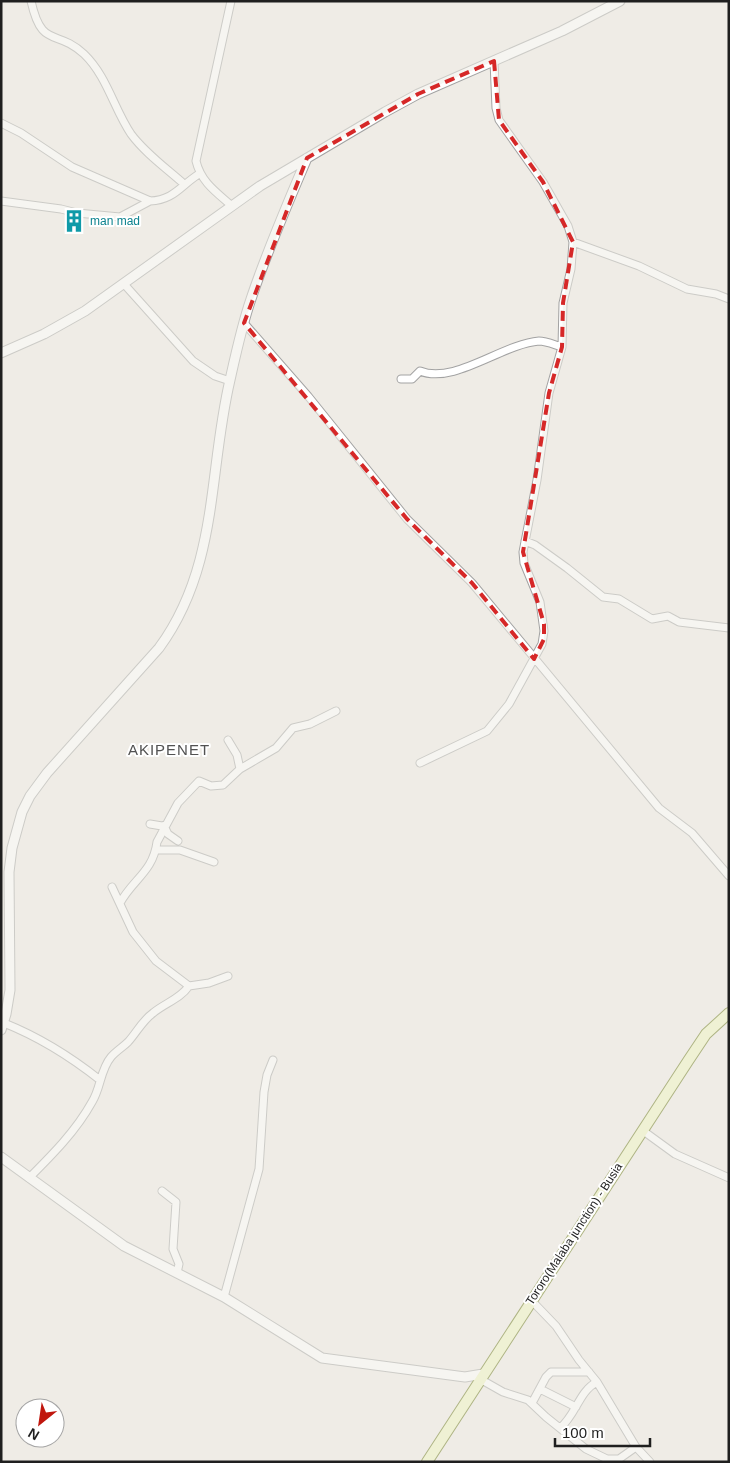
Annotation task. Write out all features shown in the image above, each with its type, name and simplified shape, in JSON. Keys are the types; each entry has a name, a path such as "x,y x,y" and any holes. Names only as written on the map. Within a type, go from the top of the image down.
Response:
{"main road":[{"name":"Tororo(Malaba junction) - Busia","path":"427,1462 706,1034 729,1013"}],"street":[{"path":"31,1 38,26 44,33 75,46 86,56 99,74 131,134 152,157 184,184"},
{"path":"231,1 196,161 199,174 232,206"},
{"path":"1,353 69,320 124,284 283,171 418,94 562,31 615,2"},
{"path":"420,763 487,730 508,704 544,639 544,624 537,591 523,558 537,480 549,393 562,347 563,303 573,242 568,226 543,182 499,120 496,108 494,61"},
{"path":"1,123 21,133 72,167 150,201 163,201 173,196 184,184 199,174"},
{"path":"100,1080 59,1050 3,1026 10,990 9,872 12,848 20,819 30,796 47,774 159,648 172,630 186,603 205,546 220,430 244,323 257,282 307,158"},
{"path":"1,201 62,208 77,213 120,217 150,201"},
{"path":"573,242 639,266 687,290 716,294 729,299"},
{"path":"124,284 192,361 209,373 230,381"},
{"path":"244,323 308,396 407,518 472,583 534,659 600,734 659,808 692,832 729,876"},
{"path":"401,380 412,379 420,371 430,375 454,371 495,354 539,341 562,347"},
{"path":"525,541 535,545 603,597 618,599 652,619 668,616 679,622 729,628"},
{"path":"120,903 134,883 147,871 156,850 157,842 178,803 199,781 212,786 223,785 240,769 276,748 293,728 310,724 336,711"},
{"path":"228,740 237,755 240,769"},
{"path":"150,824 165,826"},
{"path":"165,826 168,834 178,841"},
{"path":"156,850 180,850 214,862"},
{"path":"112,887 133,932 156,961 189,986 198,986 228,976"},
{"path":"29,1178 53,1156 86,1114 94,1100 106,1064 141,1024 167,1002 180,996 189,986"},
{"path":"224,1297 259,1169 264,1092 267,1075 273,1060"},
{"path":"642,1130 674,1154 729,1178"},
{"path":"1,1157 124,1246 224,1297 322,1358 465,1378 482,1376 503,1392 532,1403 586,1449 610,1460 619,1459 636,1447"},
{"path":"162,1191 176,1202 173,1248 178,1264 177,1273"},
{"path":"531,1300 556,1326 597,1382 636,1447 650,1462"},
{"path":"532,1403 552,1372 589,1372"},
{"path":"560,1428 586,1390 597,1382"},
{"path":"540,1389 576,1407"}],"highlighted area":[{"path":"494,61 499,120 543,182 573,242 563,303 562,347 549,393 523,552 544,624 544,639 534,659 472,583 407,519 244,323 307,158 418,94"}],"place":[{"name":"man mad","path":"74,221"}],"district":[{"name":"AKIPENET","path":"169,749"}]}
